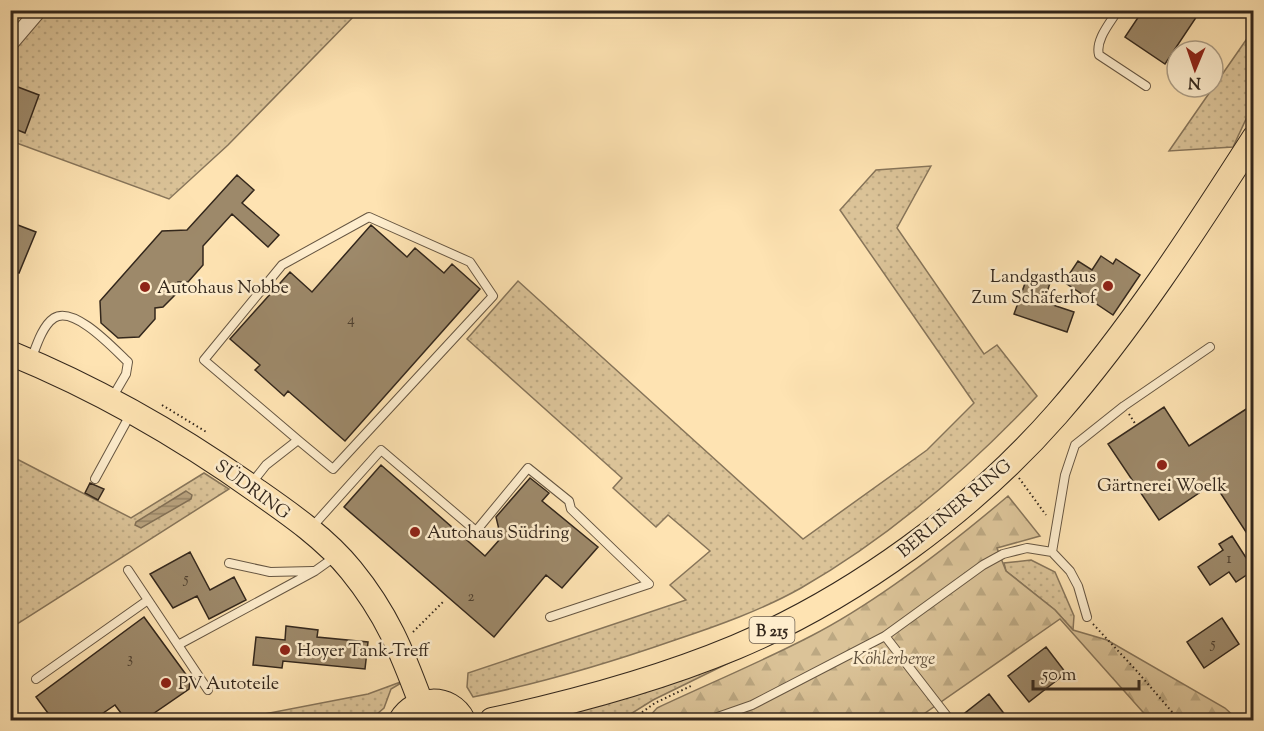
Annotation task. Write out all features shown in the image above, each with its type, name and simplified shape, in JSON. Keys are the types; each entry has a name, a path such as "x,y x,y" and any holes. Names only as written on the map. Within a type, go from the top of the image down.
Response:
{"main road":[{"name":"BERLINER RING","path":"492,720 553,708 594,696 696,663 738,646 813,610 898,556 942,523 1012,461 1056,416 1096,368 1161,280 1254,138"},
{"name":"SÜDRING","path":"21,357 133,411 208,456 309,531 337,555 364,587 390,627 405,658 421,703"},
{"path":"401,720 410,709 421,703 435,701 449,705 463,720"}],"street":[{"path":"10,44 39,10"}],"lane":[{"path":"1118,10 1099,42 1097,49 1099,55 1146,86"},
{"path":"369,216 470,262 493,296 333,469 298,440 204,360 282,265 369,216"},
{"path":"21,357 38,343 52,320 57,316 69,316 89,327 128,362 126,374 111,400"},
{"path":"1052,552 1065,475 1075,445 1124,406 1210,347"},
{"path":"95,479 133,411"},
{"path":"250,486 266,465 298,440"},
{"path":"309,531 381,450 476,531 528,468 568,501 571,509 649,584 550,616"},
{"path":"709,720 752,705 885,636 982,565 1004,554 1027,548 1052,552 1070,571 1078,586 1087,617"},
{"path":"178,645 315,571 337,555"},
{"path":"229,563 270,572 315,571"},
{"path":"128,570 208,690"},
{"path":"36,679 148,600"},
{"path":"885,636 950,720"}],"path":[{"path":"1017,476 1045,510 1054,540"},
{"path":"413,632 444,601"},
{"path":"1087,617 1179,720"}],"green space":[{"path":"47,11 359,11 228,145 169,199 11,141 10,55"},
{"path":"1253,30 1253,104 1233,147 1169,151 1205,99 1225,99 1225,70"},
{"path":"931,166 897,228 984,354 997,345 1037,396 983,450 926,501 866,547 801,588 723,623 625,657 550,679 473,697 467,687 468,673 686,600 670,585 710,551 668,515 656,527 613,488 622,478 467,339 518,281 803,539 927,450 974,403 840,210 876,170"},
{"path":"11,456 131,518 204,473 229,489 11,628"},
{"name":"Köhlerberge","path":"1008,496 1040,536 997,548 1006,571 1055,610 1073,630 1107,640 1225,708 1238,720 1150,720 1060,619 915,720 646,720 657,708 792,646 837,622 888,590"},
{"path":"1031,560 1055,572 1074,616 1073,630 1055,610 1006,571 1004,563"},
{"path":"749,653 653,700 621,720 546,720 646,690"},
{"path":"406,680 391,689 384,708 370,720 233,720 368,694"}],"shaded area":[{"path":"186,491 192,495 191,499 141,528 135,525 136,522"}],"building":[{"path":"1143,10 1201,10 1182,39 1165,39 1165,64 1125,37"},
{"path":"10,84 39,95 25,133 10,127"},
{"name":"Autohaus Nobbe","path":"237,175 254,190 242,203 279,235 268,247 232,214 203,246 203,265 188,282 178,282 178,292 163,307 155,308 155,319 139,337 118,338 101,323 100,301 162,231 187,230"},
{"path":"10,222 36,232 19,273 10,270"},
{"path":"371,225 407,257 415,248 444,273 452,264 480,289 345,441 288,391 284,396 255,370 260,365 230,339 290,272 312,292"},
{"path":"1101,256 1113,264 1116,259 1140,275 1113,315 1064,282 1078,261 1092,270"},
{"path":"1028,275 1050,283 1044,302 1074,312 1067,332 1014,314"},
{"path":"1254,404 1254,527 1246,532 1214,483 1159,520 1108,444 1164,407 1189,446"},
{"name":"Autohaus Südring","path":"381,465 485,556 501,538 496,517 530,478 549,493 542,501 598,547 562,588 546,575 494,637 344,507"},
{"path":"90,483 104,489 98,500 85,493"},
{"path":"1232,536 1254,570 1236,582 1229,572 1210,585 1198,567 1223,550 1219,544"},
{"path":"190,552 210,590 234,577 246,600 209,619 197,596 173,608 150,574"},
{"path":"144,617 190,680 189,689 144,720 126,720 115,705 93,720 53,720 36,697"},
{"path":"1222,618 1239,644 1204,668 1187,642"},
{"path":"286,626 318,630 317,637 368,642 365,669 283,661 282,668 253,665 256,637 285,640"},
{"path":"1046,647 1066,673 1029,702 1008,676"},
{"path":"989,694 1009,720 970,720 965,713"}],"place":[{"name":"Landgasthaus Zum Schäferhof","path":"1108,286"},
{"name":"Autohaus Nobbe","path":"145,287"},
{"name":"Gärtnerei Woelk","path":"1162,465"},
{"name":"Autohaus Südring","path":"415,532"},
{"name":"Hoyer Tank-Treff","path":"285,650"},
{"name":"PV Autoteile","path":"166,683"}]}
